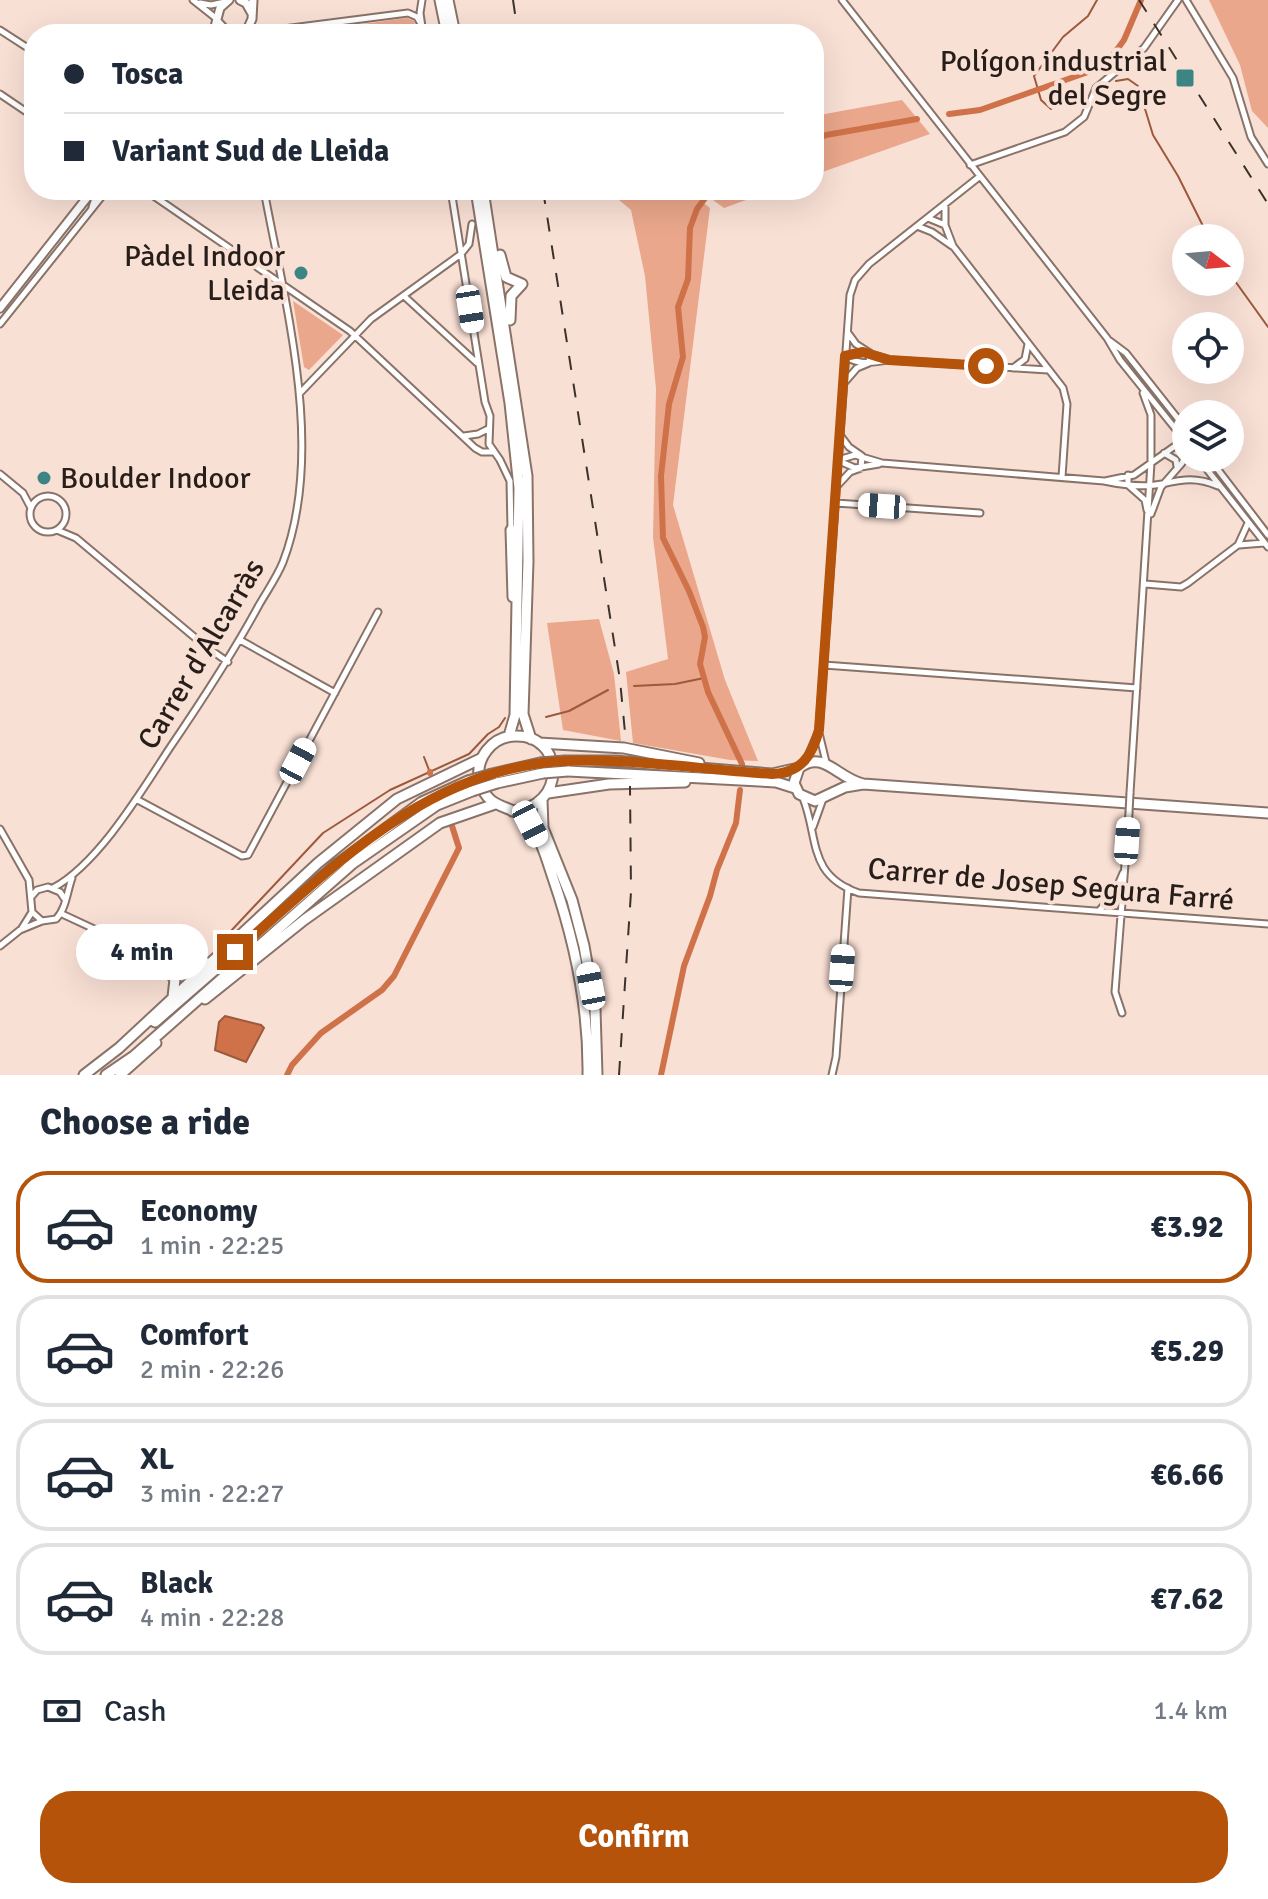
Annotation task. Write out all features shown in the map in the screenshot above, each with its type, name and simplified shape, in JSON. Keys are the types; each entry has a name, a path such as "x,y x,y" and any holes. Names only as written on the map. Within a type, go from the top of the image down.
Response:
{"main road":[{"path":"440,0 445,24"},
{"path":"448,0 453,24"},
{"path":"478,200 517,460 521,516 515,664"},
{"path":"485,200 527,476 528,561 523,714 535,741 548,754 553,766 553,780 545,796 543,828 569,890 584,946 595,1009 597,1075"},
{"path":"490,232 496,242 503,273 509,280 522,284 512,292 509,303 512,333 509,351"},
{"path":"509,736 515,715 511,530"},
{"path":"588,1075 584,1001 565,915 544,853 530,824 523,816 495,804 480,784 482,758 493,744 509,736 624,748 737,776"},
{"path":"86,1075 318,863 397,799 482,758"},
{"path":"86,1075 124,1050 336,865 422,802 494,778 541,768 615,761 776,782 795,788 803,797 815,801 845,787 863,784"},
{"path":"512,811 523,810 545,796 609,784 780,773 813,761 863,784 1268,813"},
{"path":"567,766 623,773 737,776"},
{"path":"795,788 794,777 801,766"},
{"path":"826,796 834,781 829,766"},
{"path":"134,1056 352,864 470,786"},
{"path":"106,1075 304,920 440,823 495,804"},
{"path":"149,954 190,968 201,967 226,949"},
{"path":"149,954 175,979 173,997"},
{"path":"120,1075 187,1014"}],"street":[{"path":"240,0 246,3 257,24"},
{"path":"250,24 253,0"},
{"path":"408,13 422,0"},
{"path":"421,24 422,0"},
{"path":"842,0 1172,426"},
{"path":"970,165 1076,126 1087,113 1096,88 1144,48 1178,0"},
{"path":"1186,0 1233,78 1251,137 1268,164"},
{"path":"196,2 211,5 228,1"},
{"path":"216,24 220,8 228,1"},
{"path":"196,2 221,24"},
{"path":"323,24 408,13 417,17 421,24"},
{"path":"0,30 24,46"},
{"path":"0,94 24,110"},
{"path":"829,766 819,730 850,295 855,280 869,264 979,177"},
{"path":"0,308 87,200"},
{"path":"91,212 93,200"},
{"path":"0,324 100,200"},
{"path":"159,200 354,335 478,451 493,452"},
{"name":"Carrer d'Alcarràs","path":"64,899 72,877 136,799 228,662 282,564 293,527 300,484 300,393 266,200"},
{"path":"453,200 478,363 490,416 489,444 510,481 511,530"},
{"path":"945,204 945,225 953,246 1066,396 1062,477"},
{"path":"928,217 945,225"},
{"path":"928,217 932,232"},
{"path":"300,393 371,319 461,254 469,244 472,224"},
{"path":"917,226 953,246"},
{"path":"404,296 478,363"},
{"path":"847,332 856,344 889,360"},
{"path":"1107,338 1126,353 1172,411"},
{"path":"1013,368 1025,359 1028,343"},
{"path":"845,356 870,353"},
{"path":"869,363 870,353"},
{"path":"845,356 869,363"},
{"path":"843,384 857,368 889,360 1049,370"},
{"path":"1122,1013 1115,992 1151,463 1151,415 1142,388"},
{"path":"463,436 478,434 489,428"},
{"path":"840,435 849,447 862,456"},
{"path":"1104,481 1141,471 1172,448"},
{"path":"1164,453 1172,458"},
{"path":"838,460 852,454 882,463 1128,485 1163,484 1190,478 1218,486"},
{"path":"861,468 862,456"},
{"path":"838,460 861,468"},
{"path":"837,487 850,472 882,463"},
{"path":"1149,523 1156,497 1174,472"},
{"path":"1208,472 1266,545"},
{"path":"1220,472 1268,535"},
{"path":"0,474 23,493 37,528 47,532 57,530 76,538 228,662"},
{"path":"1128,475 1128,485 1145,500 1149,523"},
{"path":"23,493 59,499 76,538"},
{"path":"31,509 42,497"},
{"path":"836,503 980,513"},
{"path":"57,530 66,519"},
{"path":"1145,584 1181,587 1238,545 1248,523"},
{"path":"1238,545 1266,545"},
{"path":"136,799 245,857 378,612"},
{"path":"240,640 335,693"},
{"path":"824,665 1137,688"},
{"path":"801,766 819,730"},
{"path":"812,836 826,796"},
{"name":"Carrer de Josep Segura Farré","path":"803,797 814,848 824,866 848,888 871,895 1268,924"},
{"path":"0,829 29,880 32,912 20,930"},
{"path":"1099,911 1115,892 1124,868"},
{"name":"Carrer d'Alcarràs","path":"53,888 72,877"},
{"path":"0,946 20,930 56,919 62,914 64,899 53,888 41,888 29,880"},
{"path":"31,897 41,888"},
{"path":"832,1075 836,1057 848,888"},
{"path":"32,912 42,921"},
{"path":"62,914 149,954"}],"shaded area":[{"path":"1209,0 1268,0 1268,128 1252,111 1240,65"},
{"path":"407,18 415,24 362,24"},
{"path":"902,100 930,134 824,171 824,114"},
{"path":"619,200 700,200 710,208 673,505 725,680 758,761 730,760 633,743 626,672 668,659 653,537 656,389 645,276 631,210"},
{"path":"713,200 746,200 724,208"},
{"path":"293,301 343,335 309,370 304,367"},
{"path":"599,619 614,674 621,741 563,730 547,623"},
{"path":"225,1016 264,1028 246,1062 215,1050 219,1022"}],"waterway":[{"path":"1051,109 1041,100 1034,76 1063,37 1088,16 1097,0"},
{"path":"949,114 980,110 1105,66 1124,40 1141,0"},
{"path":"1116,81 1128,79 1138,86 1153,135 1202,224"},
{"path":"824,136 917,119"},
{"path":"704,200 690,228 688,279 678,307 683,357 669,404 661,476 663,538 703,627 705,637 700,664 708,692 742,764"},
{"path":"1244,294 1268,327"},
{"path":"634,686 675,684 704,678"},
{"path":"546,717 569,711 608,690"},
{"path":"230,932 323,833 390,790 469,754 505,718"},
{"path":"424,757 429,770"},
{"path":"661,1075 684,966 736,823 740,790"},
{"path":"287,1075 292,1065 321,1033 382,990 394,976 459,848 452,826"}],"railway":[{"path":"513,0 517,24"},
{"path":"1139,0 1268,204"},
{"path":"545,200 620,680 626,743"},
{"path":"619,1075 631,892 630,786"}],"place":[{"name":"Polígon industrial del Segre","path":"1185,78"},
{"name":"Pàdel Indoor Lleida","path":"301,273"},
{"name":"Boulder Indoor","path":"44,478"}],"route":[{"path":"235,952 380,831 422,802 468,781 513,768 565,761 615,761 772,774 799,768 804,764 819,730 845,356 863,352 889,360 986,366"}]}
